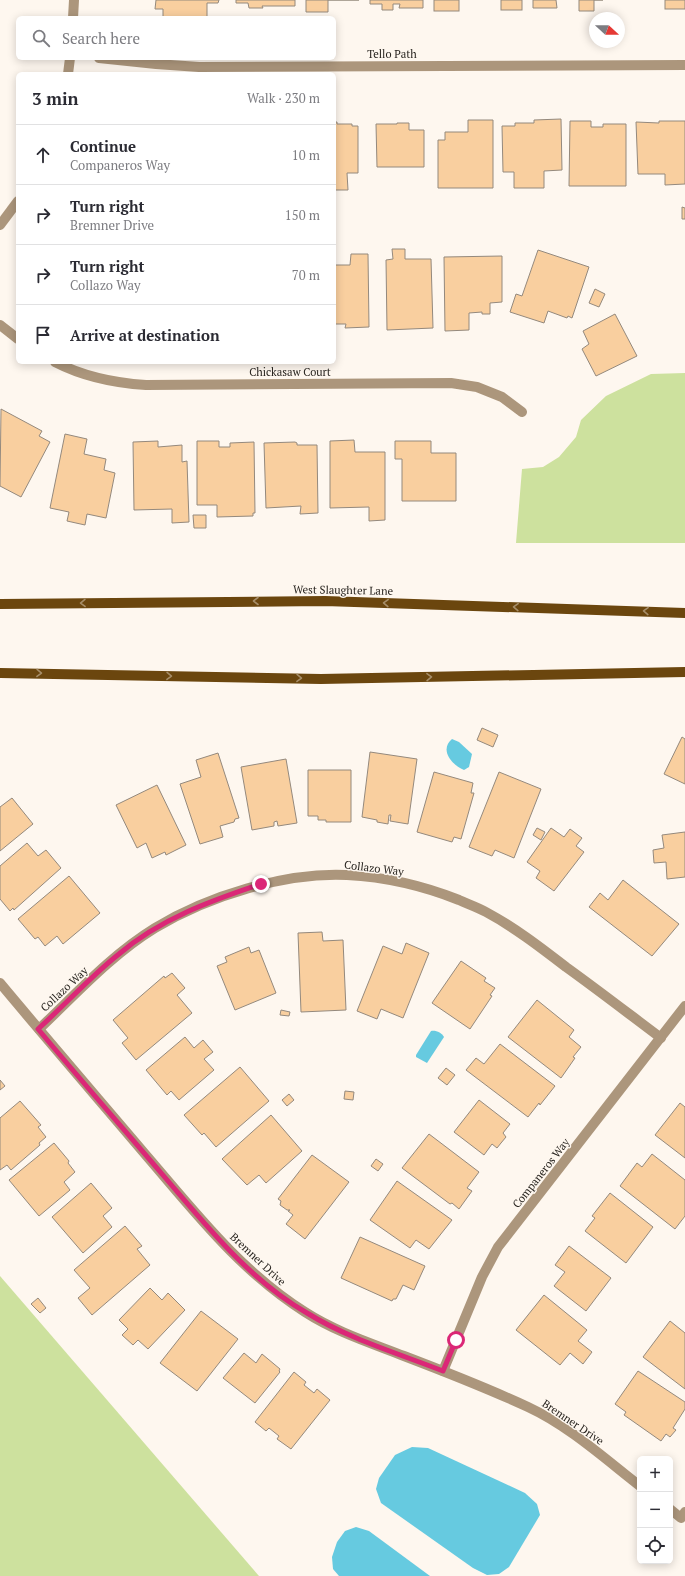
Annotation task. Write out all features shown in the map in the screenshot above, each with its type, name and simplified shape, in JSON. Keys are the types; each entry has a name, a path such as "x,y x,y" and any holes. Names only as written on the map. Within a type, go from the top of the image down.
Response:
{"main road":[{"name":"West Slaughter Lane","path":"0,604 325,601 685,613"},
{"path":"0,673 321,679 685,672"}],"street":[{"path":"73,16 74,0"},
{"path":"68,72 70,60"},
{"name":"Tello Path","path":"117,60 171,66 200,67 685,65"},
{"path":"0,225 16,204"},
{"path":"0,326 16,338"},
{"name":"Chickasaw Court","path":"60,364 86,375 116,383 146,386 451,383 477,387 502,397 522,412"},
{"name":"Collazo Way","path":"38,1029 119,953 155,928 178,915 214,900 261,884 300,878 347,875 394,880 435,890 484,911 516,930 661,1038"},
{"name":"Bremner Drive","path":"0,983 208,1228 247,1268 274,1291 307,1314 346,1334 443,1371 529,1407 573,1434 637,1484"},
{"name":"Companeros Way","path":"443,1371 482,1277 498,1247 685,1006"},
{"path":"673,1511 681,1518 685,1512"}],"green space":[{"path":"685,373 685,543 516,543 522,469 543,467 559,457 576,437 581,420 606,396 651,374"},
{"path":"0,1276 259,1576 0,1576"}],"water":[{"path":"452,739 459,742 472,754 469,767 464,770 455,765 447,752 448,743"},
{"path":"431,1031 439,1032 444,1037 427,1063 416,1057 416,1055"},
{"path":"412,1447 428,1448 525,1493 537,1504 540,1515 509,1567 499,1574 487,1575 473,1568 381,1503 376,1489 379,1478 395,1455"},
{"path":"356,1527 369,1531 430,1576 339,1576 333,1569 332,1557 337,1542 345,1531"}],"building":[{"path":"156,0 219,0 218,3 207,3 207,16 163,16 163,9 155,9"},
{"path":"236,0 295,0 295,6 262,6 263,8 249,8 248,3 236,3"},
{"path":"306,0 328,0 328,12 306,12"},
{"path":"370,0 423,0 423,8 399,8 400,4 393,4 393,10 382,10 382,4 370,4"},
{"path":"434,0 459,0 459,11 434,11"},
{"path":"501,0 522,0 522,10 501,10"},
{"path":"533,0 556,0 557,8 533,8"},
{"path":"579,0 594,0 594,11 579,11"},
{"path":"665,0 685,0 685,9 665,9"},
{"path":"561,119 562,170 544,171 544,188 514,188 514,172 503,172 502,126 515,126 515,123 534,123 534,120"},
{"path":"468,120 493,120 493,188 438,188 438,140 445,140 445,132 468,132"},
{"path":"570,121 591,121 591,127 603,127 603,124 626,124 626,186 569,186"},
{"path":"659,121 685,121 685,184 665,185 665,174 638,174 636,122 659,123"},
{"path":"336,122 337,124 352,124 352,126 358,126 358,173 347,173 348,190 336,190"},
{"path":"409,123 409,130 424,130 424,167 377,167 376,124"},
{"path":"682,207 685,208 685,219 682,219"},
{"path":"392,249 405,249 405,259 431,259 433,328 387,330 386,260 393,259"},
{"path":"538,250 589,267 572,318 568,316 567,318 548,311 544,323 510,312 516,294 522,296"},
{"path":"351,254 368,254 369,327 345,328 346,324 336,324 336,265 350,265"},
{"path":"502,256 502,302 490,303 490,314 482,314 482,312 469,313 469,330 445,331 444,257"},
{"path":"595,289 605,294 599,307 589,303"},
{"path":"615,314 637,356 596,376 582,349 589,344 583,331"},
{"path":"1,409 42,431 39,436 50,442 21,497 0,486"},
{"path":"65,434 87,439 84,454 106,459 104,470 115,473 106,518 87,514 85,525 67,521 69,512 50,508"},
{"path":"354,440 355,452 385,452 385,520 369,521 369,507 330,508 330,441"},
{"path":"158,441 158,447 182,445 182,462 187,461 189,522 172,523 172,509 134,510 133,442"},
{"path":"197,441 219,441 219,447 230,447 230,443 254,442 255,513 253,513 253,516 217,517 217,505 197,505"},
{"path":"395,441 431,441 431,453 456,453 456,501 402,501 402,459 395,459"},
{"path":"295,442 297,445 317,445 318,513 300,514 301,506 266,508 264,443"},
{"path":"193,515 206,515 206,528 194,528"},
{"path":"482,728 498,735 493,747 477,740"},
{"path":"682,737 685,739 685,784 664,774"},
{"path":"370,752 417,759 408,824 390,821 391,815 389,815 388,824 362,817"},
{"path":"218,753 239,818 235,819 234,822 220,826 223,837 200,844 180,784 201,777 196,760"},
{"path":"286,759 297,823 278,826 277,821 274,822 274,826 252,830 241,767"},
{"path":"308,770 351,770 351,822 326,822 326,820 318,820 318,816 308,816"},
{"path":"434,772 473,783 471,793 474,793 461,839 454,837 452,842 417,832"},
{"path":"499,772 541,789 514,858 495,850 492,856 469,847"},
{"path":"157,785 186,845 166,855 165,852 152,858 146,843 137,848 116,805"},
{"path":"12,798 33,824 0,851 0,807"},
{"path":"537,828 545,832 541,840 533,835"},
{"path":"551,828 564,837 570,829 582,838 576,846 584,852 554,891 536,878 540,871 527,862"},
{"path":"685,832 685,877 667,879 666,862 654,863 653,850 664,848 662,835"},
{"path":"27,843 38,856 46,850 61,868 14,910 13,908 10,911 0,899 0,866"},
{"path":"69,876 100,913 63,944 57,936 45,946 38,937 35,939 18,919"},
{"path":"623,880 679,924 652,956 589,907 600,893 608,900"},
{"path":"322,932 323,941 343,940 346,1010 301,1012 298,933"},
{"path":"406,943 429,953 403,1018 381,1009 377,1019 357,1011 383,946 402,954"},
{"path":"249,947 251,953 259,950 276,993 235,1010 217,966 227,962 225,957"},
{"path":"461,961 486,978 484,981 495,988 490,995 492,996 470,1029 432,1003"},
{"path":"172,973 185,988 177,995 192,1013 136,1060 122,1043 128,1038 113,1020 164,976 165,978"},
{"path":"537,1000 574,1030 569,1037 581,1047 573,1057 575,1058 561,1078 508,1037"},
{"path":"281,1010 290,1012 289,1016 280,1015"},
{"path":"185,1037 194,1048 203,1040 213,1052 204,1059 214,1070 179,1100 171,1091 167,1095 146,1070"},
{"path":"500,1044 555,1086 528,1117 466,1070 476,1058 484,1064"},
{"path":"240,1067 269,1101 216,1147 204,1133 202,1135 184,1115"},
{"path":"446,1068 455,1075 447,1085 438,1078"},
{"path":"0,1080 5,1086 0,1090"},
{"path":"345,1091 354,1092 353,1100 344,1099"},
{"path":"289,1094 294,1100 287,1106 282,1100"},
{"path":"479,1100 510,1124 503,1133 506,1137 497,1148 492,1144 484,1155 454,1132"},
{"path":"20,1101 41,1125 38,1127 46,1137 39,1143 40,1145 11,1170 7,1165 0,1170 0,1118"},
{"path":"680,1103 685,1107 685,1158 655,1135"},
{"path":"271,1115 302,1151 266,1183 259,1175 247,1185 222,1159"},
{"path":"429,1134 479,1172 467,1188 472,1191 459,1209 402,1168"},
{"path":"54,1143 69,1161 68,1163 75,1172 64,1182 70,1190 39,1216 9,1180"},
{"path":"652,1154 685,1180 685,1216 675,1229 620,1186 637,1163 642,1167"},
{"path":"312,1155 349,1182 305,1239 286,1224 293,1215 288,1211 290,1210 287,1210 280,1205 281,1201 278,1199"},
{"path":"376,1159 383,1164 378,1171 371,1166"},
{"path":"397,1181 452,1220 429,1249 416,1240 410,1248 370,1220"},
{"path":"91,1183 112,1208 103,1216 112,1227 83,1253 52,1217"},
{"path":"610,1193 653,1227 626,1263 585,1231 595,1218 592,1216"},
{"path":"125,1226 142,1246 137,1249 150,1265 92,1315 78,1298 90,1288 74,1270"},
{"path":"360,1237 425,1266 414,1290 403,1285 396,1299 393,1299 392,1301 341,1278"},
{"path":"569,1246 611,1278 586,1311 554,1286 565,1272 555,1265"},
{"path":"150,1288 162,1300 168,1293 185,1310 148,1349 138,1340 133,1345 122,1335 128,1329 119,1320"},
{"path":"544,1295 587,1330 578,1341 592,1352 583,1364 570,1353 560,1365 516,1330"},
{"path":"38,1298 46,1308 40,1313 31,1304"},
{"path":"201,1311 238,1339 197,1391 160,1363"},
{"path":"670,1321 685,1333 685,1389 643,1357"},
{"path":"244,1353 256,1363 262,1354 280,1369 280,1372 255,1403 223,1378"},
{"path":"638,1371 685,1402 685,1409 673,1428 676,1430 670,1437 666,1434 661,1441 624,1415 626,1412 615,1404"},
{"path":"294,1372 306,1382 304,1385 314,1393 317,1389 330,1400 291,1449 277,1439 279,1436 269,1428 266,1431 255,1422"}],"route":[{"path":"261,884 214,900 178,915 155,928 119,953 38,1029 208,1228 247,1268 274,1291 307,1314 346,1334 443,1371 456,1340"}]}
